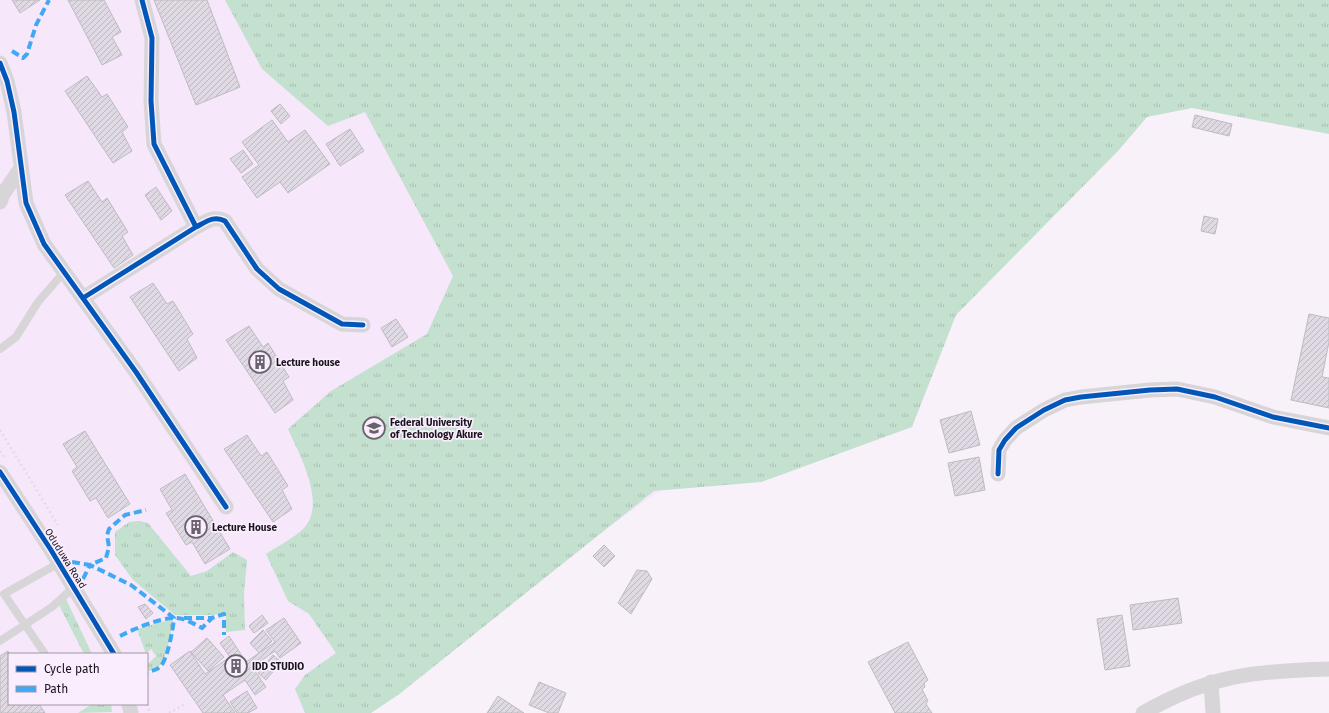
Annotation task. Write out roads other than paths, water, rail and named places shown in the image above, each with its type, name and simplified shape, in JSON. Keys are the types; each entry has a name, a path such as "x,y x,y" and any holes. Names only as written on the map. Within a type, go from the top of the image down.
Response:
{"street":[{"path":"142,2 152,38 151,102 154,144 196,227"},
{"path":"0,63 7,81 14,112 17,174 26,203 44,244 136,372 226,507"},
{"path":"0,202 3,194 17,174"},
{"path":"83,298 196,227 213,218 219,218 225,221 257,269 279,289 342,324 363,325"},
{"path":"998,474 999,450 1004,440 1016,428 1044,410 1065,400 1081,397 1150,390 1178,389 1214,397 1273,417 1329,428"},
{"name":"Oduduwa Road","path":"0,472 74,587 113,653"},
{"path":"1143,713 1190,689 1239,675 1274,670 1329,669"},
{"path":"1211,682 1213,713"}],"lane":[{"path":"0,186 17,174"},
{"path":"0,350 16,336 38,302 64,272"},
{"path":"44,653 4,594 59,564"},
{"path":"0,641 52,606 74,587"}],"place":[{"name":"Lecture house","path":"260,362"},
{"name":"Federal University of Technology Akure","path":"374,428"},
{"name":"Lecture House","path":"196,527"},
{"name":"IDD STUDIO","path":"236,666"}]}
